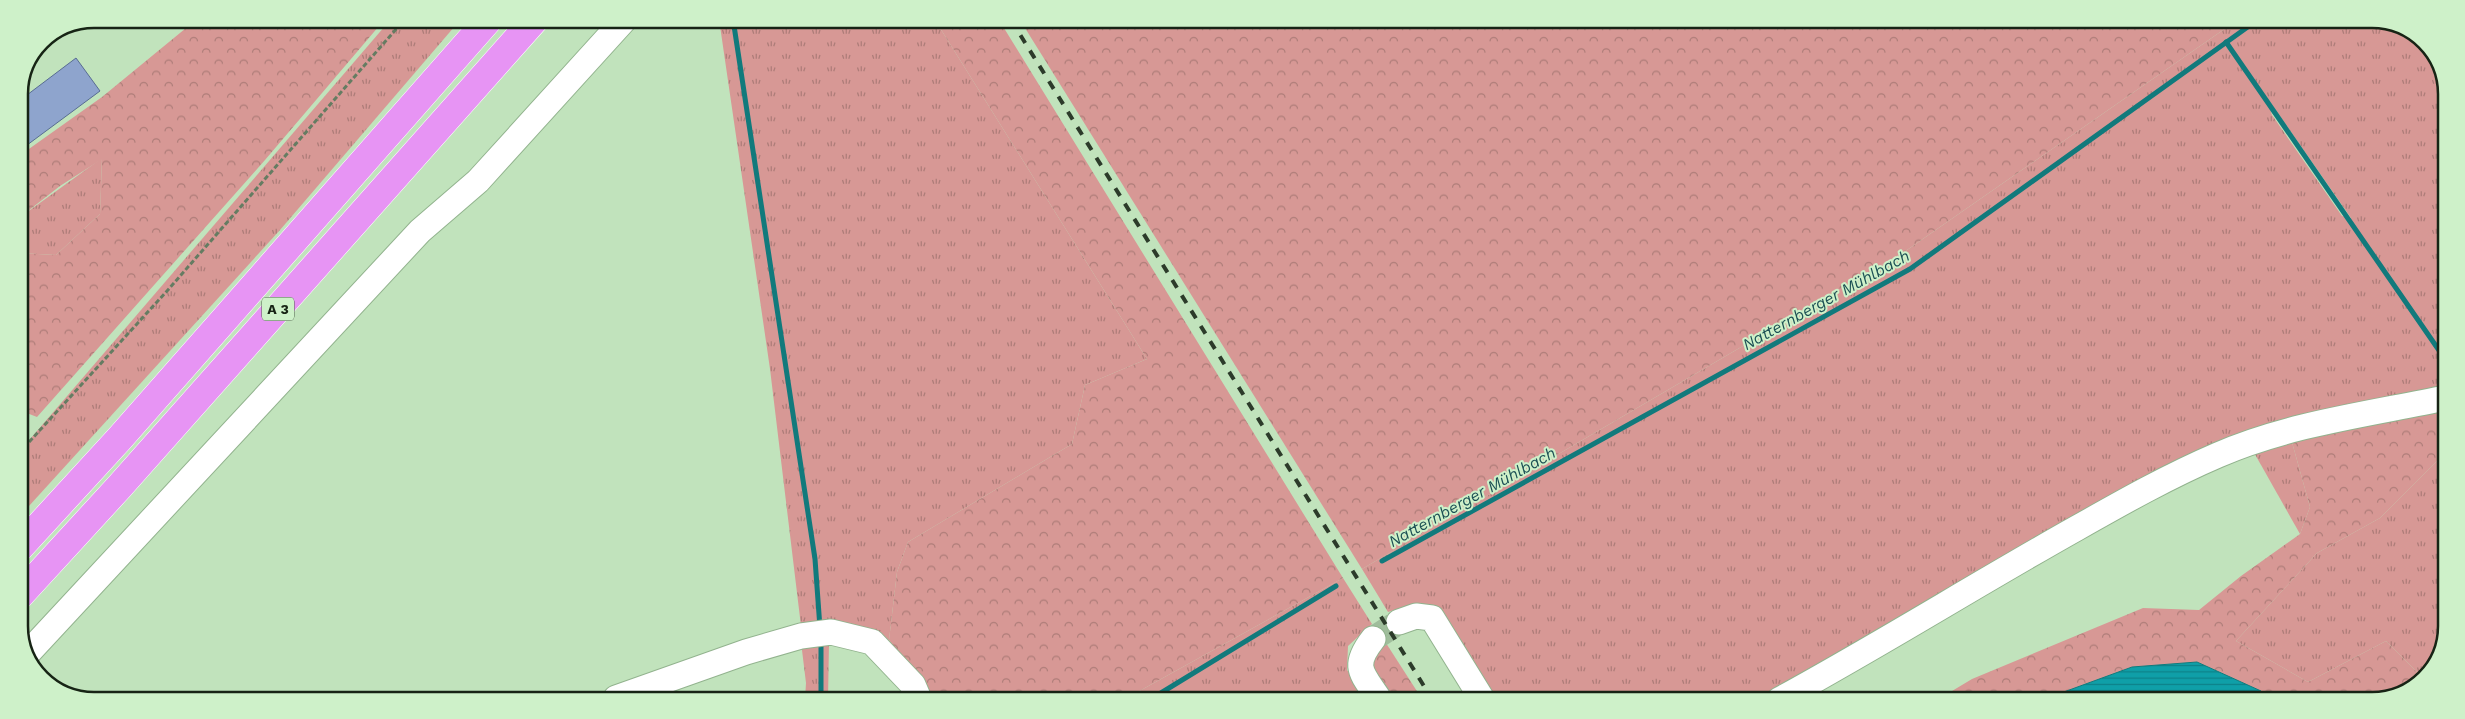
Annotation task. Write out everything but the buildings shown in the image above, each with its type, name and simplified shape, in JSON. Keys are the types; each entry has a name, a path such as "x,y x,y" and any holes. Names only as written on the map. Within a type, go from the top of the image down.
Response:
{"highway":[{"name":"A 3","path":"28,538 120,438 481,28"},
{"name":"A 3","path":"28,586 120,486 527,28"}],"lane":[{"path":"32,649 420,231 478,181 617,28"},
{"path":"1793,692 2136,495 2219,455 2293,430 2438,400"},
{"path":"1399,622 1416,616 1432,618 1478,692"},
{"path":"633,692 746,652 801,636 831,632 872,642 913,685 916,692"},
{"path":"1373,639 1362,653 1360,670 1374,692"}],"path":[{"path":"28,443 167,291 397,28"}],"green space":[{"path":"186,28 377,28 265,160 37,417 28,414 28,253 56,255 100,214 102,159 60,186 28,211 28,150 102,97"},
{"path":"383,28 453,28 280,230 28,507 28,442"},
{"path":"720,28 940,28 1147,359 1085,385 1072,444 908,542 897,572 889,640 827,622 801,626 770,369"},
{"path":"940,28 1004,28 1343,578 1138,692 923,692 889,640 897,572 908,542 1072,444 1085,385 1147,359"},
{"path":"1025,28 2226,28 1907,250 1362,569"},
{"path":"2226,28 2380,28 2397,33 2408,39 2421,50 2429,61 2437,90 2438,394 2249,436 1779,692 1486,692 1436,610 1416,603 1388,612 1362,569 1907,250","holes":["2266,96 2351,218 2342,216 2272,115"]},
{"path":"102,158 100,214 56,255 28,253 28,211"},
{"path":"2438,404 2438,460 2380,518 2317,553 2236,641 2308,682 2386,641 2418,672 2412,678 2392,688 2371,692 2262,692 2197,662 2132,667 2064,692 1950,692 1972,679 2143,608 2199,610 2241,576 2300,534 2310,507 2290,435"},
{"path":"2290,435 2310,507 2300,534 2252,449"},
{"path":"2438,460 2438,625 2431,654 2418,672 2386,641 2308,682 2236,641 2317,553 2380,518"},
{"path":"1343,578 1372,624 1348,646 1347,670 1363,692 1138,692"},
{"path":"1384,640 1417,692 1384,692 1370,671 1373,652"},
{"path":"801,642 829,643 828,692 805,692"}],"water":[{"path":"2197,662 2262,692 2064,692 2132,667"}],"waterway":[{"path":"734,28 815,559 820,628"},
{"name":"Natternberger Mühlbach","path":"1382,561 1910,269 2246,28"},
{"path":"2226,42 2437,348"},
{"name":"Natternberger Mühlbach","path":"1162,692 1336,586"},
{"path":"821,641 821,692"}],"tunnel":[{"path":"1373,639 1399,622"}],"railway":[{"path":"1016,28 1428,692"}]}
